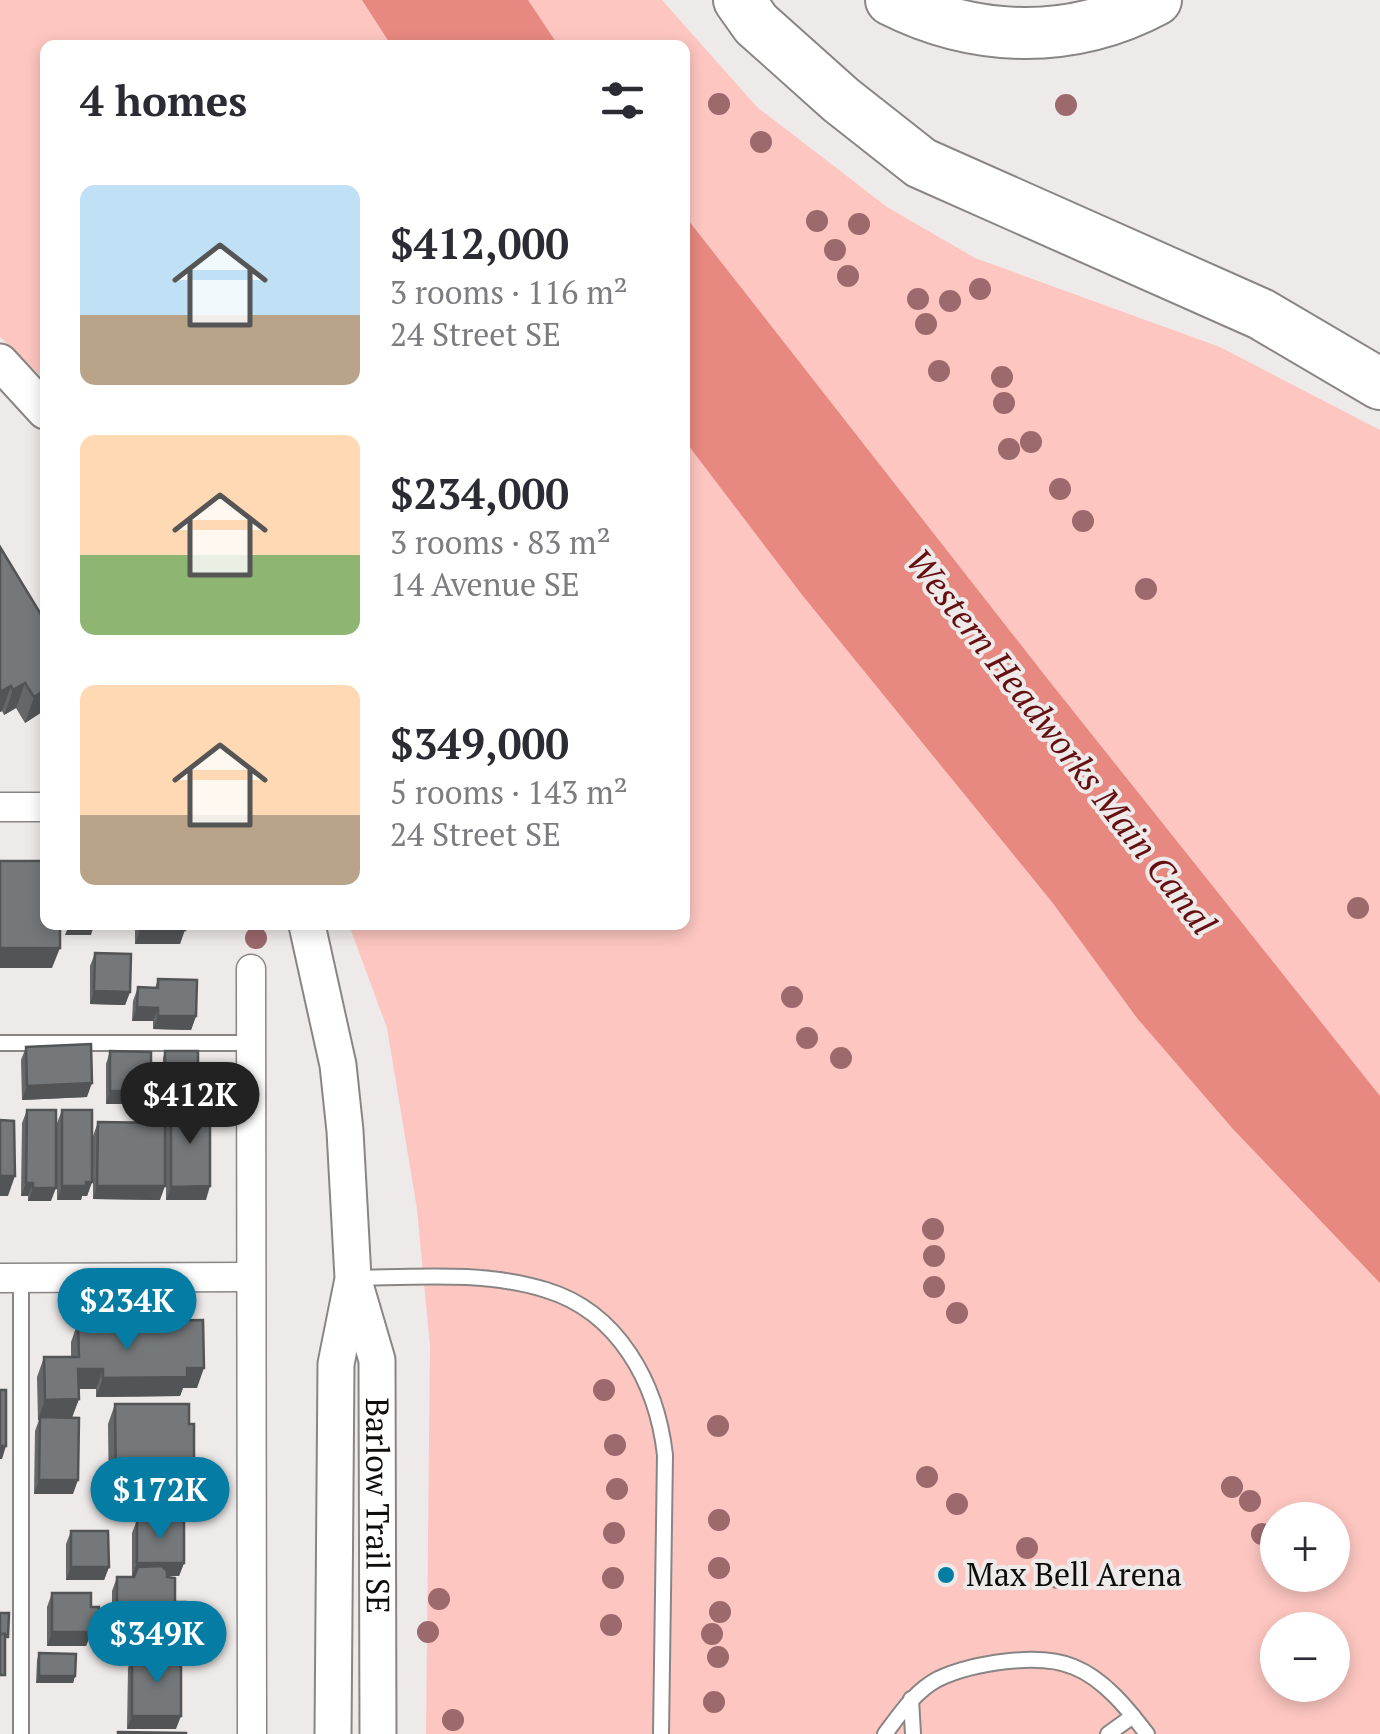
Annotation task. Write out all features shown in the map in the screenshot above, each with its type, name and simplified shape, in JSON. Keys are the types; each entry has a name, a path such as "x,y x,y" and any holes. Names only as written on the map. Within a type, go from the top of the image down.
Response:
{"highway":[{"path":"740,0 756,24 841,100 921,163 1261,314 1380,384"},
{"path":"891,0 954,25 1022,34 1068,31 1112,20 1156,0"}],"street":[{"path":"0,362 40,405"},
{"path":"0,807 40,807"},
{"name":"Barlow Trail SE","path":"308,930 338,1065 346,1132 353,1278 377,1360 378,1734"},
{"path":"252,969 252,1734"},
{"path":"11,1278 250,1277"},
{"name":"Barlow Trail SE","path":"333,1734 336,1364 353,1278"}],"lane":[{"path":"0,1043 252,1044"},
{"path":"11,1278 21,1734"},
{"path":"353,1278 513,1282 549,1290 582,1307 616,1336 642,1371 661,1422 665,1455 661,1734"},
{"path":"885,1734 911,1700 938,1680 999,1662 1033,1660 1072,1666 1098,1682 1147,1734"},
{"path":"911,1700 913,1734"},
{"path":"1108,1734 1133,1716"}],"shaded area":[{"path":"0,0 662,0 757,107 887,207 975,258 1220,347 1380,430 1380,1734 426,1734 430,1346 417,1209 387,1028 351,930 690,930 690,40 40,40 40,375 0,337"}],"water":[{"path":"362,0 528,0 555,40 388,40"},
{"name":"Western Headworks Main Canal","path":"690,222 1380,1096 1380,1283 1233,1129 1137,1018 1052,902 803,596 690,448"}],"building":[{"path":"0,547 40,613 40,693 34,697 25,683 0,692"},
{"path":"0,861 40,861 40,930 60,930 60,948 0,948"},
{"path":"95,953 131,954 130,992 94,991"},
{"path":"158,979 197,980 196,1016 158,1016 158,1008 137,1007 138,987 158,988"},
{"path":"91,1044 92,1083 27,1086 26,1047"},
{"path":"110,1051 151,1052 151,1091 110,1091"},
{"path":"165,1051 198,1051 198,1079 165,1079"},
{"path":"171,1108 210,1108 210,1186 171,1187"},
{"path":"27,1110 56,1110 56,1188 33,1188 33,1183 26,1183"},
{"path":"62,1110 92,1110 92,1182 86,1182 86,1186 62,1186"},
{"path":"0,1120 14,1121 15,1176 0,1176"},
{"path":"98,1122 165,1123 165,1186 97,1186"},
{"path":"203,1320 204,1368 187,1368 187,1377 103,1378 103,1369 78,1369 79,1399 45,1400 44,1357 79,1357 78,1322"},
{"path":"0,1390 6,1390 6,1446 0,1446"},
{"path":"115,1404 189,1404 189,1424 194,1424 190,1482 116,1481"},
{"path":"40,1417 79,1418 78,1480 39,1480"},
{"path":"137,1520 184,1520 184,1563 137,1563"},
{"path":"71,1531 108,1531 109,1567 71,1567"},
{"path":"162,1566 167,1577 175,1578 175,1602 186,1602 190,1613 186,1631 117,1631 117,1577 134,1577 138,1567"},
{"path":"52,1593 91,1593 91,1607 99,1607 99,1625 91,1625 91,1632 52,1632"},
{"path":"0,1613 9,1613 8,1637 0,1634"},
{"path":"0,1634 5,1634 5,1675 0,1675"},
{"path":"39,1653 76,1654 75,1676 39,1676"},
{"path":"132,1655 181,1655 181,1716 132,1716"},
{"path":"186,1733 186,1734 118,1734"}],"place":[{"name":"Max Bell Arena","path":"946,1575"}]}
